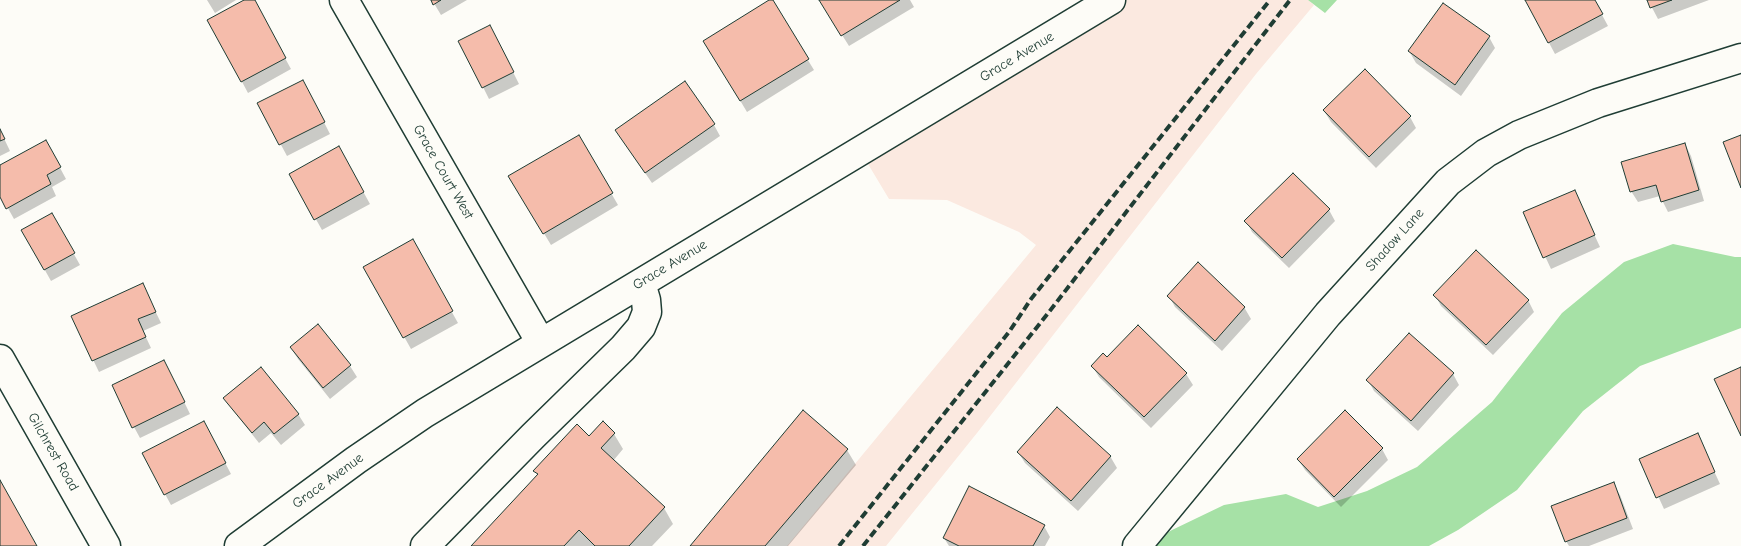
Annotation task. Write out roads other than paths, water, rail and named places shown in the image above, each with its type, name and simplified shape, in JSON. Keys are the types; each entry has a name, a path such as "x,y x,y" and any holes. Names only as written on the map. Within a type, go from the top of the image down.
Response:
{"street":[{"name":"Grace Court West","path":"344,0 541,343"},
{"name":"Grace Avenue","path":"239,546 356,460 418,418 1111,0"},
{"name":"Shadow Lane","path":"1137,546 1328,314 1448,182 1486,153 1519,135 1598,103 1741,58"},
{"path":"425,546 623,348 641,327 647,312 641,283"},
{"name":"Gilchrest Road","path":"0,359 106,546"}],"railway":[{"path":"839,546 1009,332 1031,299 1270,0"},
{"path":"863,546 1049,312 1290,0"}]}
